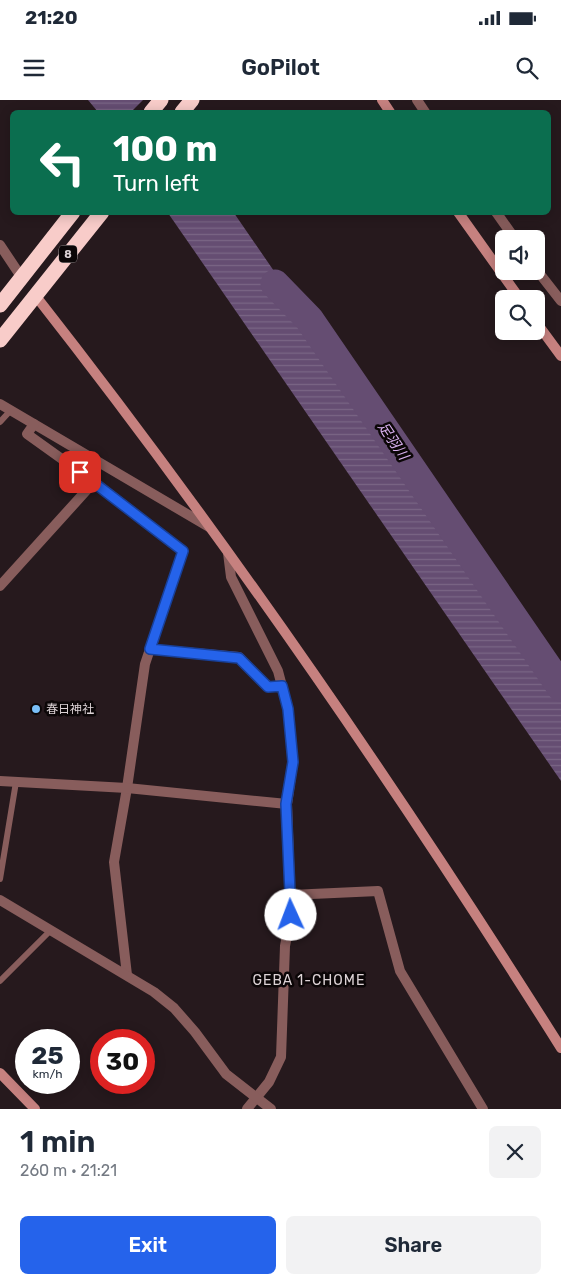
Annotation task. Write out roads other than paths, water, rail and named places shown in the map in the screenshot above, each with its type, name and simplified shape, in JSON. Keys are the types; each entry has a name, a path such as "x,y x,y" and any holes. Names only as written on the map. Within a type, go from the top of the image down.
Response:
{"highway":[{"path":"153,110 161,100"},
{"path":"184,110 192,100"},
{"name":"8","path":"0,305 71,215"},
{"name":"8","path":"0,340 100,215"}],"street":[{"path":"460,215 514,290"},
{"path":"498,215 509,230"},
{"path":"0,245 22,278"},
{"path":"545,280 561,301"},
{"path":"35,296 110,390 210,527 478,916 561,1048"},
{"path":"545,334 561,356"},
{"path":"0,404 210,527"},
{"path":"34,424 27,434 94,482 183,551 145,664 114,862 127,976"},
{"path":"0,586 94,482"},
{"path":"228,553 231,577 278,671 288,709 293,762 286,804 291,915 285,946 281,1057 269,1082 247,1109"},
{"path":"150,649 239,658 268,687 282,686"},
{"path":"0,781 127,788 286,804"},
{"path":"290,895 378,891 400,971 483,1109"},
{"path":"0,900 154,992 174,1008 195,1032 226,1074 270,1109"},
{"path":"0,1073 35,1109"}],"lane":[{"path":"0,422 11,410"},
{"path":"0,879 16,782"},
{"path":"0,981 51,930"}],"waterway":[{"name":"足羽川","path":"275,284 309,319 561,687"}],"place":[{"name":"春日神社","path":"36,709"}],"district":[{"name":"GEBA 1-CHOME","path":"309,980"}]}
